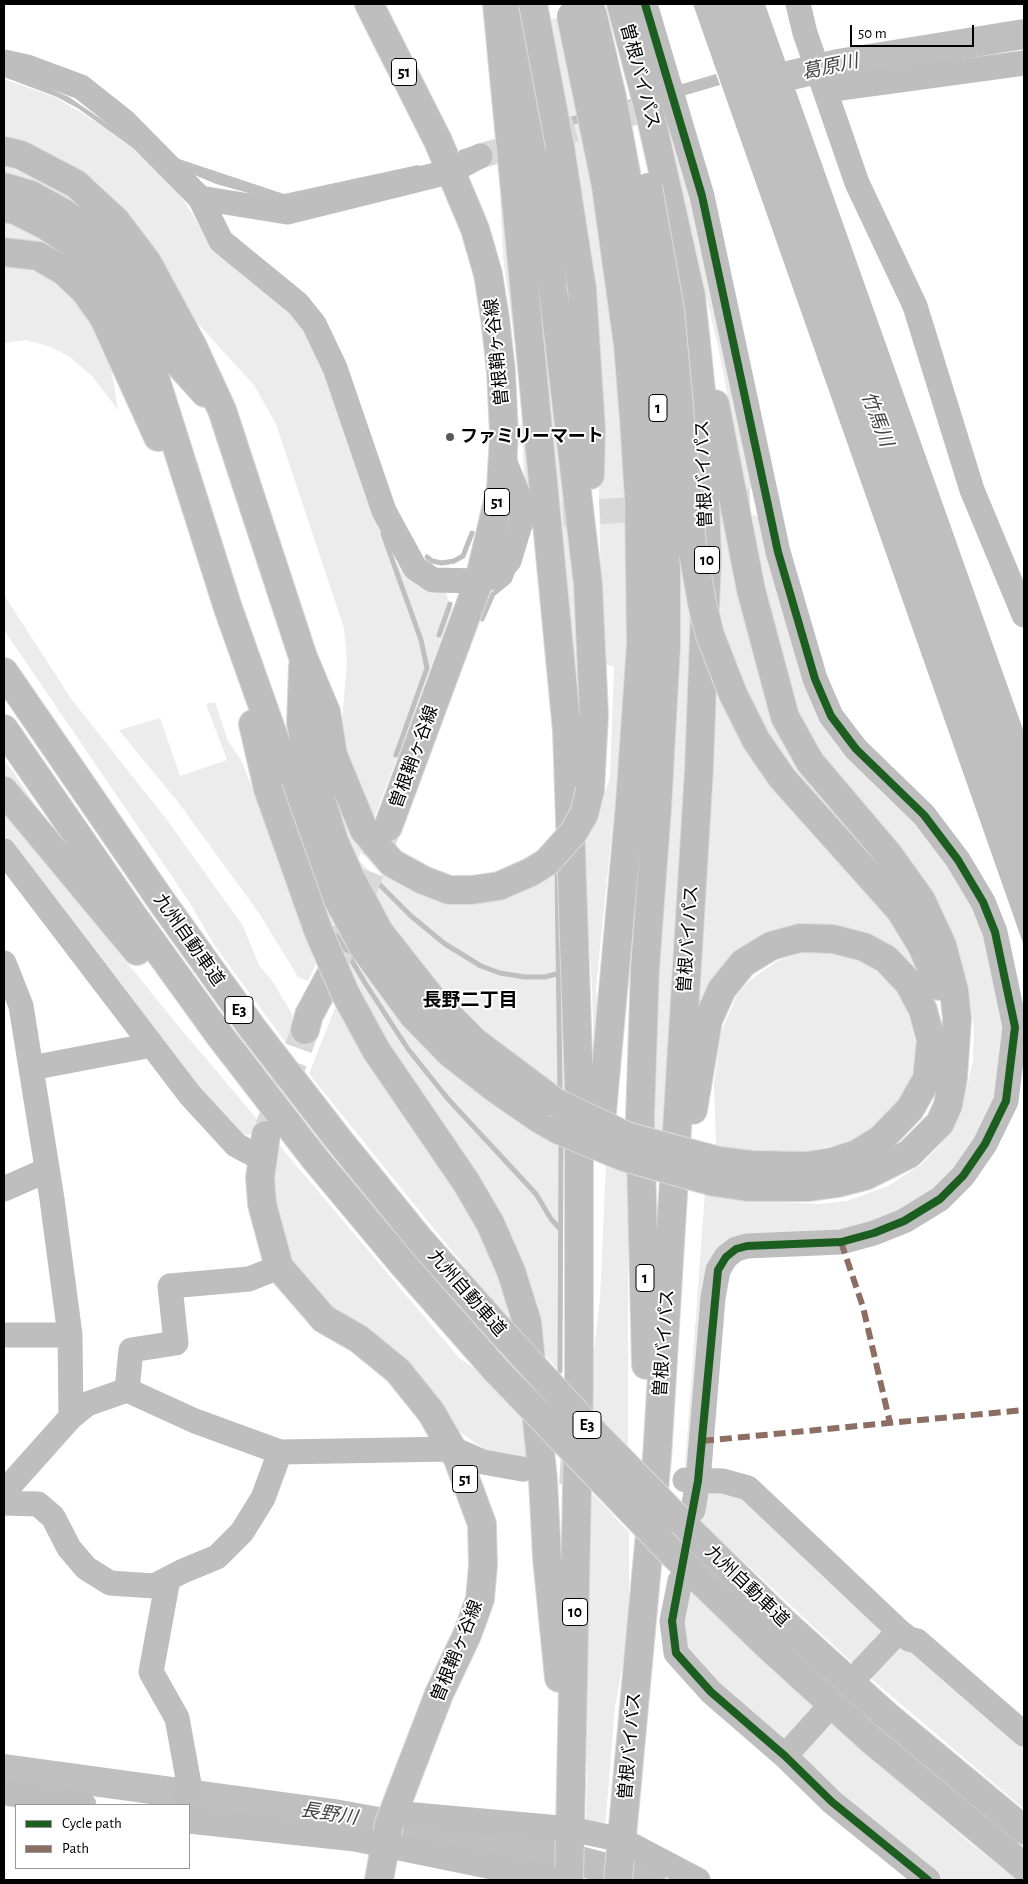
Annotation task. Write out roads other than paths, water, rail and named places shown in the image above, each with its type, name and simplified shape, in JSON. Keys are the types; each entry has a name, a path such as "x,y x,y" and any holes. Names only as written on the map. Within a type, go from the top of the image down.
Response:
{"main road":[{"name":"曽根鞘ヶ谷線","path":"369,4 438,141 475,229 488,274 501,371 501,488 479,581 388,827"},
{"name":"10","path":"497,4 567,731 578,1087 580,1389 570,1832 565,1879"},
{"path":"519,4 588,584"},
{"path":"4,151 21,155 76,184 116,221 147,262 193,348 222,410 303,657 326,712 333,755 364,830 392,863 424,880 449,890 472,890 499,886 532,872 548,862 573,834 584,814 590,790 594,715 588,584 591,429 581,280 560,147 533,4"},
{"name":"1","path":"568,4 606,186 628,345 640,516 641,644 630,804 614,958 580,1389"},
{"name":"1","path":"590,4 612,97 638,235 651,333 659,423 666,572 666,637 645,969 640,1118 646,1438 638,1652"},
{"path":"603,4 646,178 661,256 678,375 692,546 702,603 710,634 733,694 756,740 782,778 900,910 922,946 937,980 955,1043"},
{"name":"曽根バイパス","path":"618,1880 657,1457 705,666 707,557 702,410 691,296 652,118 621,4"},
{"path":"4,187 31,195 94,233 130,274 169,353 222,410"},
{"path":"4,208 15,210 45,225 84,252 106,273 142,337 228,608 304,822 336,896 364,948 413,1015 451,1054 510,1099 559,1130 624,1158 714,1182 832,1162 857,1154 881,1140 910,1110 927,1079 931,1040 923,1010 909,983 886,959 857,945 833,939 800,938 771,946 743,963 722,989 708,1020 690,1124 681,1279 657,1457"},
{"path":"4,252 38,256 64,270 85,291 100,311 198,517"},
{"path":"303,657 302,723 308,758 338,850 350,877 380,933 432,999 475,1042 517,1076 554,1102 594,1123 634,1139 719,1162 750,1176 809,1187 838,1183 865,1176 909,1154 940,1123 948,1104 954,1078 957,1019 954,990 942,945 921,900 888,854 810,762 785,717 750,590 705,350 691,296"},
{"path":"228,608 268,789 318,930 345,993 376,1050 452,1160 490,1223 511,1271 527,1322 543,1480 547,1558 564,1732 570,1832"},
{"name":"九州自動車道","path":"4,672 162,902 253,1029 338,1139 414,1232 499,1329 595,1434 686,1514 780,1619 886,1715 1024,1830"},
{"name":"九州自動車道","path":"4,729 139,925 220,1036 316,1159 401,1262 495,1369 677,1569 768,1646 869,1738 1024,1867"},
{"path":"4,791 174,997 316,1159"},
{"path":"305,1030 309,1015 330,976"},
{"name":"曽根鞘ヶ谷線","path":"265,1147 260,1178 262,1204 279,1267 324,1319 359,1339 398,1372 431,1412 453,1449 482,1524 484,1565 480,1599 467,1635 439,1694 394,1813 384,1846 380,1880"}],"street":[{"path":"644,4 667,105 702,196 750,415 758,501 815,679 831,716 856,750 924,815 958,860 983,902 995,932 1020,1025 1006,1101 985,1144 963,1176 940,1198 904,1221 874,1233 841,1242 747,1246 736,1249 726,1257 718,1270 713,1298 692,1481 686,1514"},
{"path":"798,4 805,33 857,183 915,306 972,490 1020,590 1024,615"},
{"path":"4,62 27,67 81,87 124,121 200,198 221,241 298,304 314,324 335,368 384,511 415,568 433,580 479,581"},
{"path":"826,90 1024,63"},
{"path":"200,198 287,212 451,169 480,156"},
{"path":"4,851 190,1095 236,1145 265,1147"},
{"path":"4,963 21,1006 47,1170 70,1335 71,1417"},
{"path":"31,1068 152,1045"},
{"path":"4,1189 47,1170"},
{"path":"127,1390 131,1350 176,1343 170,1286 249,1278 279,1267"},
{"path":"4,1335 70,1335"},
{"path":"4,1492 71,1417 87,1404 127,1390 195,1421 280,1452 453,1449 483,1462 522,1469"},
{"path":"4,1503 38,1504 53,1517 69,1548 86,1568 110,1583 154,1586 217,1557 242,1532 263,1498 280,1452"},
{"path":"692,1481 723,1481 748,1488 898,1631 917,1641 1024,1734"},
{"path":"677,1569 672,1621 676,1653 710,1692 784,1756 832,1802 928,1880"},
{"path":"168,1579 151,1672 177,1718 189,1784 185,1804"},
{"path":"862,1670 898,1631"},
{"path":"638,1652 674,1641"},
{"path":"784,1756 822,1715"},
{"path":"4,1793 77,1804"},
{"path":"394,1813 570,1832 622,1844 698,1880"},
{"path":"190,1821 355,1839 565,1879"}],"water":[{"name":"竹馬川","path":"693,4 765,4 1024,732 1024,946"},
{"path":"4,72 33,81 69,97 140,146 284,194 418,165 423,167 456,155 460,150 716,74 720,85 662,102 660,99 478,153 284,203 216,184 137,151 79,109 57,97 4,77"}],"waterway":[{"name":"葛原川","path":"754,84 838,64 1024,34"},
{"path":"427,557 432,561 442,563 454,561 463,556 472,533"},
{"path":"383,534 421,640 427,668 396,755"},
{"path":"482,619 493,594 509,581 513,571"},
{"path":"439,635 450,604"},
{"path":"557,869 560,1092"},
{"path":"380,885 411,916 445,944 481,966 500,973 525,977 545,977 559,973"},
{"path":"333,929 408,1049 448,1099 536,1194 551,1219 560,1229"},
{"path":"560,1371 561,1143"},
{"name":"長野川","path":"4,1769 334,1814 553,1854 651,1880"}],"tunnel":[{"path":"480,156 658,106"},
{"path":"526,517 750,501"},
{"path":"330,976 387,828"},
{"path":"269,1127 305,1030"},
{"path":"523,1469 598,1474"}],"place":[{"name":"ファミリーマート","path":"450,437"}],"district":[{"name":"長野二丁目","path":"470,1000"}]}
